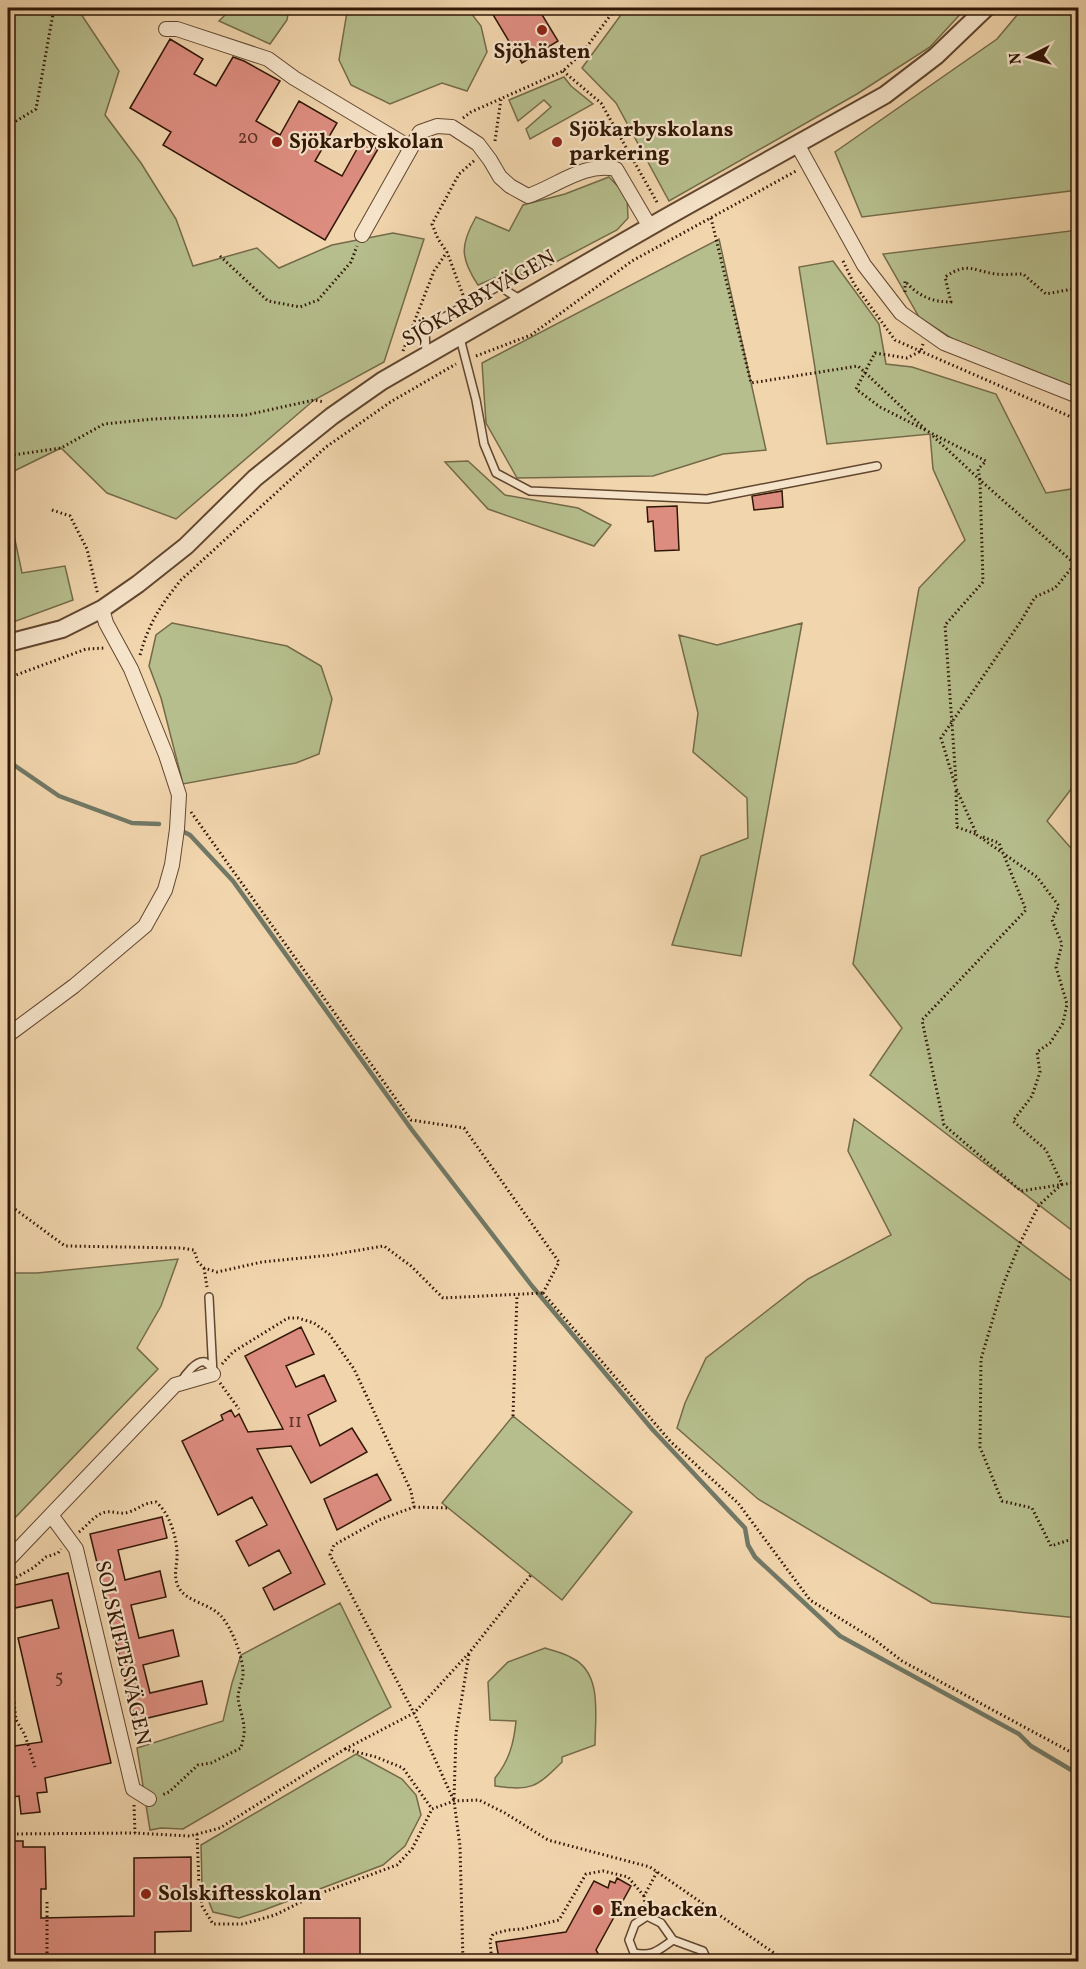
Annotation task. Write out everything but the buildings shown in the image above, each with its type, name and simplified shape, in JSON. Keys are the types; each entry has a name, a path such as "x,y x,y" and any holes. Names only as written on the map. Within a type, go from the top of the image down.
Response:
{"street":[{"name":"SJÖKARBYVÄGEN","path":"8,643 62,629 102,609 186,546 255,478 332,416 381,381 885,95 936,56 986,8"},
{"path":"166,29 177,29 268,59 294,78 411,148"},
{"path":"362,235 420,132 437,126 452,127 478,144 500,177 510,186 528,196 592,168 603,166 616,169 650,227"},
{"path":"797,144 864,265 901,313 944,344 1078,396"},
{"path":"8,1035 74,986 145,926 165,890 171,865 177,829 179,795 166,755 131,669 106,623 102,609"},
{"path":"8,1560 175,1385 212,1373"},
{"name":"SOLSKIFTESVÄGEN","path":"51,1515 76,1549 133,1789"},
{"path":"133,1789 149,1799"}],"lane":[{"path":"426,354 425,327 499,286 521,300"},
{"path":"460,335 484,444 496,473 530,491 707,499 877,466"},
{"path":"209,1297 212,1373"},
{"path":"673,1940 646,1956 634,1953 629,1940 634,1924 647,1916 661,1923 673,1940 703,1951 708,1962"}],"path":[{"path":"8,126 36,109 54,8"},
{"path":"452,127 471,112 563,71 582,53 616,8"},
{"path":"563,71 601,103 660,207"},
{"path":"466,304 447,252 432,224 459,174 495,141 501,99"},
{"path":"131,669 138,662 147,632 161,606 189,573 326,447 392,400 449,367 531,335 632,261 808,163"},
{"path":"711,218 751,383 858,366 980,480 1075,564 1055,588 1035,597 941,738 956,788 977,835"},
{"path":"220,256 268,301 300,307 318,300 351,262 362,235"},
{"path":"398,358 403,352 434,271 447,252"},
{"path":"909,300 903,290 905,281 914,291 936,302 951,302 945,277 958,268 982,270 994,274 1023,274 1046,294 1078,288"},
{"path":"926,331 921,351 907,358 875,353 856,389 880,407 986,461 978,469 983,582 945,625 953,722 957,827 999,843 1026,910 922,1020 944,1125 1021,1191 1078,1182"},
{"path":"8,461 13,454 61,448 104,424 153,419 246,415 314,400 329,403"},
{"path":"52,510 70,516 87,549 102,609"},
{"path":"8,678 86,649 119,645"},
{"path":"179,795 411,1120 464,1128 559,1262 543,1293"},
{"path":"1003,853 1037,877 1059,906 1052,920 1062,944 1056,967 1067,1004 1063,1023 1050,1043 1037,1052 1040,1072 1032,1096 1013,1121 1046,1150 1062,1184"},
{"path":"1062,1184 1039,1205 1020,1243 1004,1285 981,1359 980,1447 1002,1501 1032,1508 1051,1546 1078,1537"},
{"path":"8,1204 65,1246 194,1250 198,1262 204,1268 217,1272 262,1262 331,1255 384,1246 411,1266 443,1298 543,1293"},
{"path":"204,1268 209,1297"},
{"path":"543,1293 670,1441 738,1503 810,1600 875,1640 902,1661 1078,1756"},
{"path":"513,1416 517,1295"},
{"path":"239,1409 212,1373 233,1352 288,1318 298,1318 314,1323 329,1334 354,1369 411,1491 414,1507"},
{"path":"8,1582 33,1568 46,1557 58,1553 69,1540 99,1514 128,1513 144,1503 156,1502 164,1509 172,1529 177,1552 175,1577 180,1589 188,1597 208,1606 221,1616 243,1662 243,1678 238,1694 245,1731 241,1748 227,1756 198,1765 169,1792 149,1799"},
{"path":"448,1508 414,1507 379,1520 334,1545 330,1555 414,1713 454,1801"},
{"path":"8,1833 135,1833 190,1836 220,1827 345,1749 414,1713 469,1653 531,1575"},
{"path":"463,1962 460,1846 454,1801 456,1733 469,1653"},
{"path":"8,1696 14,1702 16,1720 25,1735 35,1767"},
{"path":"345,1749 376,1757 404,1768 432,1809"},
{"path":"133,1789 135,1833"},
{"path":"197,1834 202,1906 213,1924 243,1924 275,1915 313,1896 397,1865 412,1849 432,1809 454,1801 479,1800 548,1840 650,1867 787,1962"},
{"path":"492,1962 490,1941 494,1934 558,1920 586,1874 603,1871 628,1878 644,1896 647,1916"},
{"path":"644,1896 657,1872"},
{"path":"47,1899 47,1962"}],"green space":[{"path":"8,8 77,8 119,71 105,115 141,163 176,219 193,266 257,248 279,268 332,245 393,233 424,239 384,362 314,400 176,519 107,493 61,448 8,474"},
{"path":"232,8 289,8 287,20 270,44 219,21"},
{"path":"355,8 467,8 481,26 487,52 467,91 442,83 390,104 351,85 339,60 347,12"},
{"path":"626,8 966,8 930,47 857,94 669,201 616,103 582,68"},
{"path":"1023,8 1078,8 1078,190 862,217 835,152 997,39"},
{"path":"564,77 571,86 593,104 530,139 526,129 551,107 544,100 518,121 509,100"},
{"path":"609,177 627,196 628,218 617,230 531,275 504,274 478,285 468,267 464,251 467,236 476,217 509,231 523,205 565,194"},
{"path":"1078,230 1078,390 960,344 919,317 883,254"},
{"path":"719,239 766,450 723,454 653,476 517,478 486,423 482,363"},
{"path":"833,261 879,324 886,364 912,367 996,394 1046,493 1078,488 1078,780 1047,821 1078,856 1078,1235 870,1075 902,1028 853,964 919,588 965,540 933,469 930,434 827,444 799,267"},
{"path":"468,461 505,495 578,508 611,525 594,546 488,509 445,462"},
{"path":"8,507 22,573 65,566 73,600 8,624"},
{"path":"172,623 287,646 321,666 332,699 319,754 296,763 183,784 161,698 149,666 156,635"},
{"path":"802,623 741,956 672,945 701,856 748,838 747,798 693,752 698,713 679,635 717,645"},
{"path":"854,1119 1078,1286 1078,1618 932,1603 758,1499 677,1428 685,1403 706,1358 808,1279 891,1235 848,1151"},
{"path":"178,1259 161,1306 137,1348 158,1369 8,1525 8,1273 37,1273"},
{"path":"513,1416 632,1512 562,1600 442,1503"},
{"path":"340,1603 391,1707 183,1829 150,1830 137,1748 223,1721 241,1655"},
{"path":"545,1648 572,1658 589,1674 595,1697 595,1745 562,1757 562,1762 553,1771 532,1786 517,1788 495,1786 495,1778 510,1751 516,1721 490,1720 488,1682 508,1662"},
{"path":"356,1754 402,1779 416,1795 421,1815 405,1846 383,1865 264,1910 239,1918 213,1912 202,1884 201,1845"}],"waterway":[{"path":"8,761 59,796 132,823 159,824"},
{"path":"182,831 190,835 233,881 412,1130 532,1286 652,1429 745,1528 748,1545 755,1557 840,1636 1019,1734 1031,1746 1078,1774"}],"place":[{"name":"Sjöhästen","path":"542,30"},
{"name":"Sjökarbyskolan","path":"277,142"},
{"name":"Sjökarbyskolans parkering","path":"557,142"},
{"name":"Solskiftesskolan","path":"146,1894"},
{"name":"Enebacken","path":"598,1910"}]}
